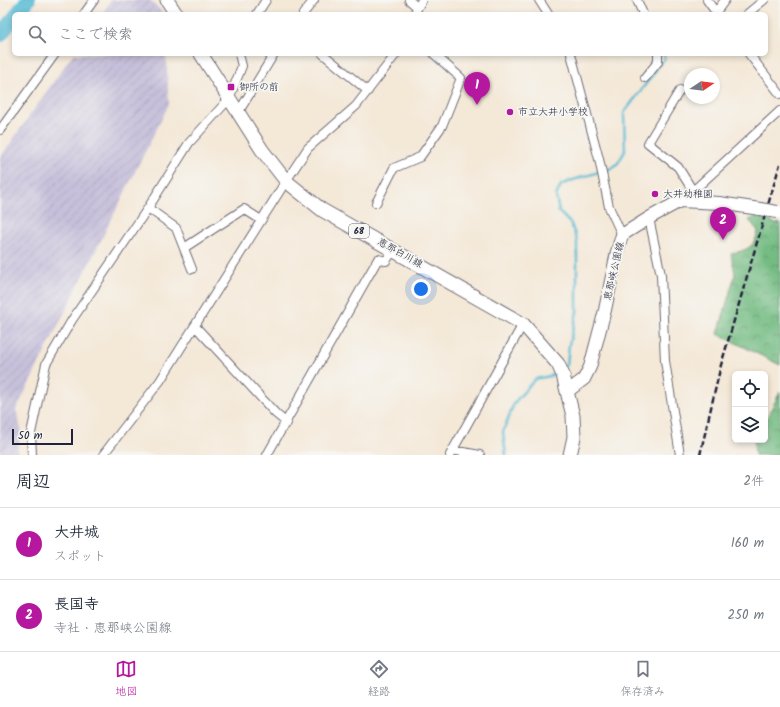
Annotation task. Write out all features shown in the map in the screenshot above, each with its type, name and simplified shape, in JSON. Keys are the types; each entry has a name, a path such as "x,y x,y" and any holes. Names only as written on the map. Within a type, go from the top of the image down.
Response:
{"main road":[{"path":"167,0 175,12"},
{"name":"恵那白川線","path":"202,56 262,150 286,181 322,210 523,324 561,370 568,391 573,430 570,455"},
{"name":"恵那峡公園線","path":"568,391 584,380 590,367 622,235 680,201 719,203 779,212"}],"street":[{"path":"85,12 94,0"},
{"path":"258,12 266,0"},
{"path":"305,12 314,0"},
{"path":"409,0 418,7"},
{"path":"538,0 547,12"},
{"path":"636,0 642,12"},
{"path":"706,0 715,12"},
{"path":"717,12 725,0"},
{"path":"749,12 764,0"},
{"path":"0,130 54,56"},
{"path":"32,455 31,433 46,364 72,320 148,208 189,143 229,99 242,66 240,56"},
{"path":"238,113 273,56"},
{"path":"325,56 368,91"},
{"path":"103,455 160,381 308,148 356,106 394,56"},
{"path":"376,203 394,168 420,157 442,126 462,78 436,56"},
{"path":"571,56 599,159 609,208 622,235"},
{"path":"645,78 658,62 658,56"},
{"path":"750,56 780,94"},
{"path":"680,90 648,143 678,167 693,191"},
{"path":"686,201 693,191 780,111"},
{"path":"148,208 176,228 192,269"},
{"path":"184,248 244,209 261,220"},
{"path":"649,218 661,275 665,362 680,455"},
{"path":"267,455 287,423 378,259 386,261 390,255"},
{"path":"480,455 451,452 523,324"},
{"path":"195,326 276,414 287,423"}],"shaded area":[{"path":"111,0 150,0 162,12 103,12"},
{"path":"72,56 166,56 169,104 16,410 21,429 17,455 0,455 0,158"}],"green space":[{"path":"759,216 776,224 780,223 780,365 718,334 735,274 731,254 746,249 752,245 758,231 749,220"},
{"path":"780,392 780,455 755,455 754,443 768,443 768,415"}],"waterway":[{"path":"19,12 28,0"},
{"path":"0,35 12,20"},
{"path":"660,65 665,58 664,56"},
{"path":"564,367 567,365 569,345 577,312 577,240 571,224 559,212 556,196 561,185 612,168 618,163 625,151 624,113 657,69"},
{"path":"506,455 503,432 514,403 535,379 550,376 557,372"}],"railway":[{"path":"700,455 721,365 780,164"}],"place":[{"name":"御所の前","path":"231,87"},
{"name":"大井城","path":"477,105"},
{"name":"市立大井小学校","path":"510,112"},
{"name":"大井幼稚園","path":"655,194"},
{"name":"長国寺","path":"723,240"}]}
